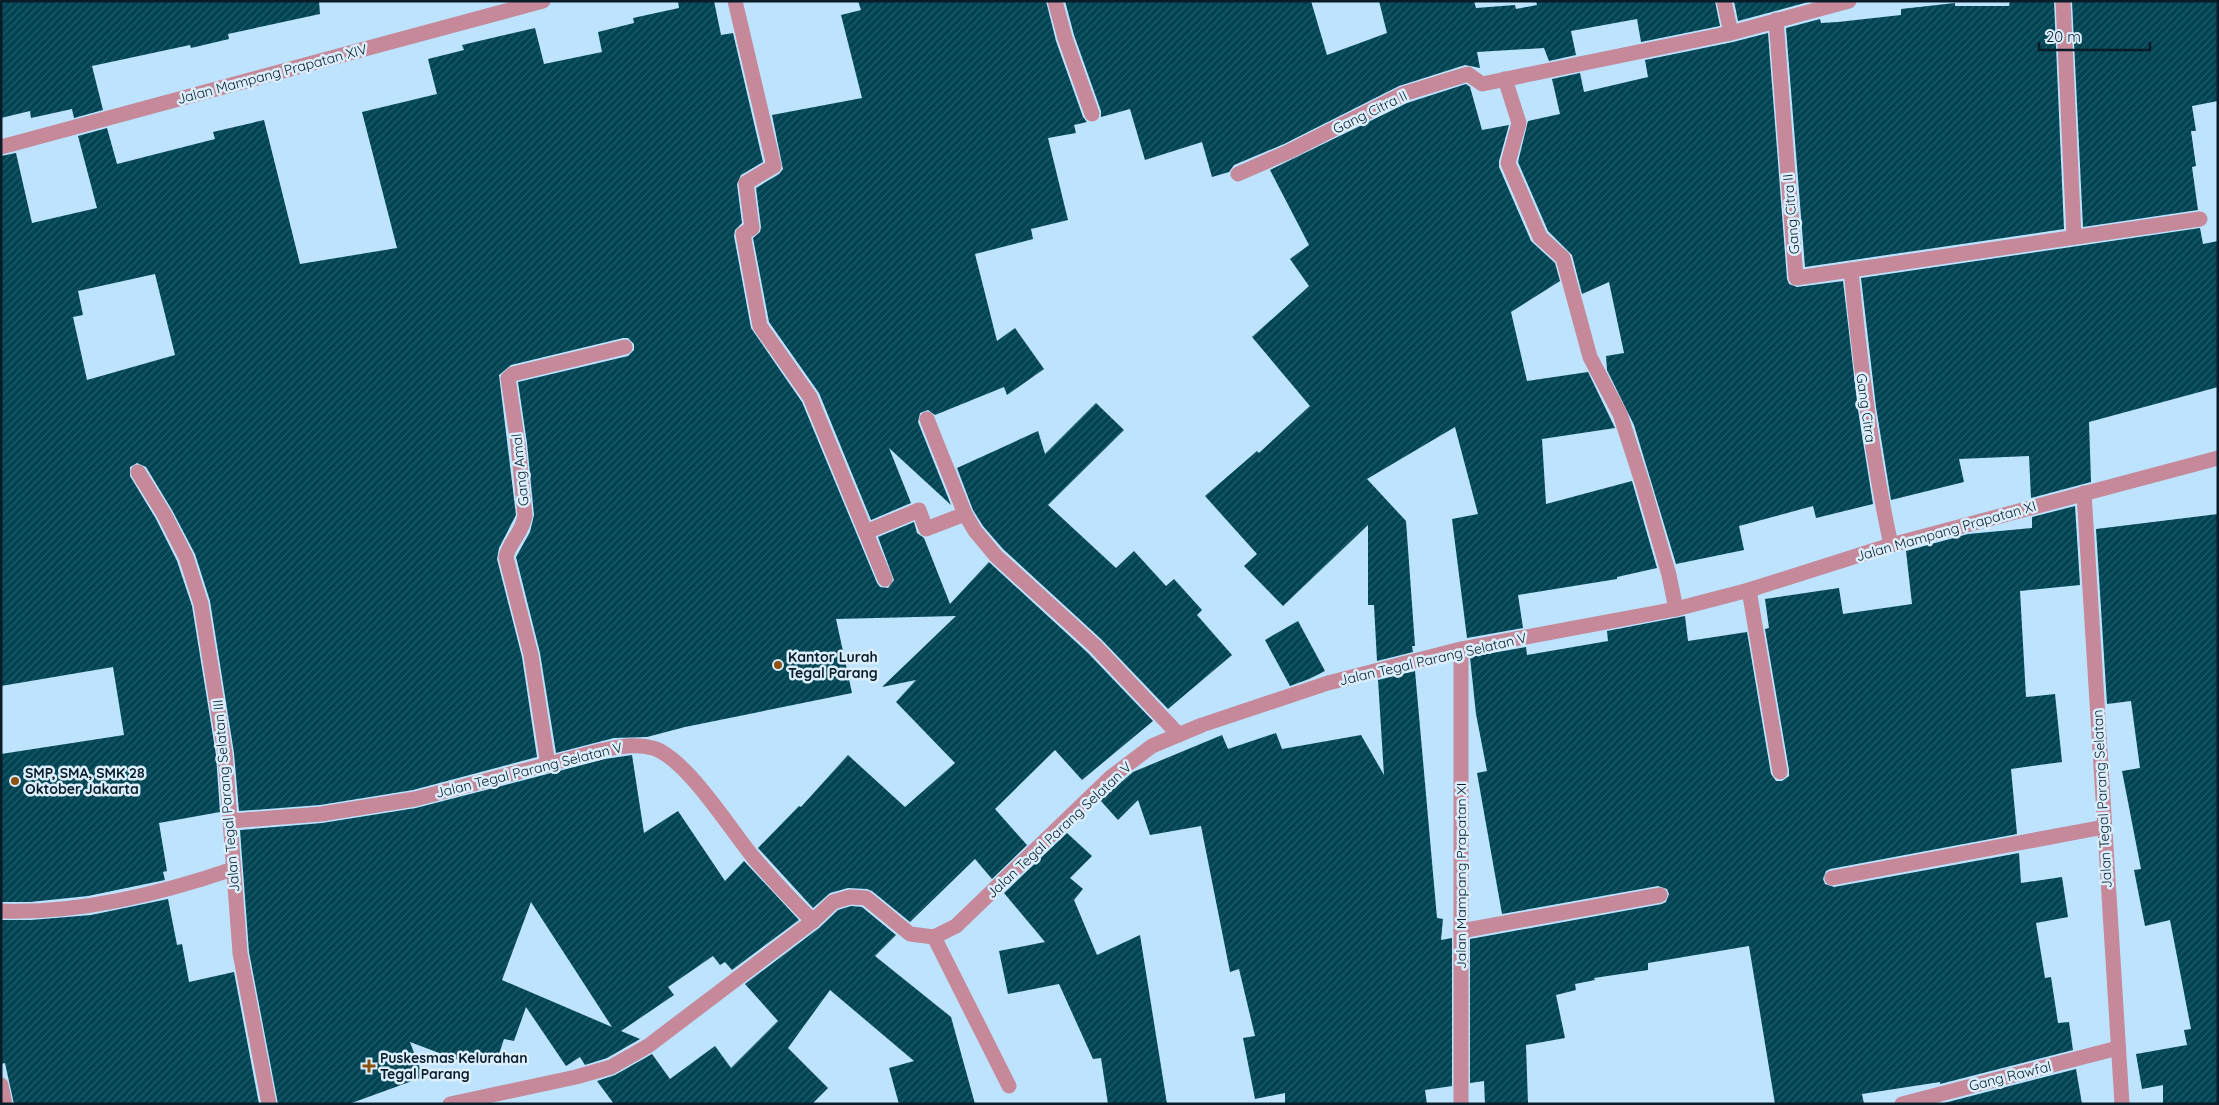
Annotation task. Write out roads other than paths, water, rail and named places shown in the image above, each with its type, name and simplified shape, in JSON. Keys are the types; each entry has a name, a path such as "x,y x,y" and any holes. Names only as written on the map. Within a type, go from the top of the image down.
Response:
{"street":[{"name":"Jalan Mampang Prapatan XIV","path":"1,147 543,1"},
{"path":"735,1 774,166 746,183 752,228 743,234 760,326 810,397 885,579"},
{"path":"1055,1 1064,38 1092,114"},
{"path":"1724,1 1731,33"},
{"path":"1776,20 1849,1"},
{"path":"2063,1 2074,237"},
{"name":"Gang Citra II","path":"1238,174 1288,152 1403,94 1468,74 1482,84 1731,33 1776,20 1796,278 2200,219"},
{"path":"1505,79 1518,123 1508,163 1540,237 1563,258 1590,358 1620,414 1643,485 1669,575 1676,609"},
{"name":"Gang Citra","path":"1851,270 1861,379 1875,470 1891,545"},
{"name":"Gang Amal","path":"548,765 531,655 506,557 507,551 523,526 525,516 518,444 508,378 513,374 624,347"},
{"path":"927,419 965,514 974,531 996,556 1095,646 1179,735"},
{"name":"Jalan Mampang Prapatan XI","path":"1676,609 1748,590 1891,545 2218,458"},
{"name":"Jalan Tegal Parang Selatan III","path":"138,472 164,514 186,556 201,604 226,754 240,953 269,1104"},
{"name":"Jalan Tegal Parang Selatan","path":"2084,493 2122,1104"},
{"path":"866,532 918,510 926,529 965,514"},
{"path":"1748,590 1780,772"},
{"name":"Jalan Tegal Parang Selatan V","path":"934,938 956,926 1111,777 1152,746 1202,725 1328,683 1461,649 1676,609"},
{"name":"Jalan Mampang Prapatan XI","path":"1461,649 1461,1104"},
{"name":"Jalan Tegal Parang Selatan V","path":"230,821 321,814 414,799 630,745 654,748 674,762 693,780 752,855 813,922"},
{"path":"1832,878 2104,827"},
{"path":"1,912 60,909 123,899 178,888 233,869"},
{"path":"1461,931 1660,895"},
{"path":"450,1104 576,1077 611,1067 648,1046 813,922 833,902 850,897 866,898 910,934 934,938 1010,1086"},
{"name":"Gang Rawfal","path":"1902,1104 2118,1048"},
{"path":"1,1085 5,1104"}],"place":[{"name":"Kantor Lurah Tegal Parang","path":"778,665"},
{"name":"SMP, SMA, SMK 28 Oktober Jakarta","path":"15,781"},
{"name":"Puskesmas Kelurahan Tegal Parang","path":"369,1066"}]}
